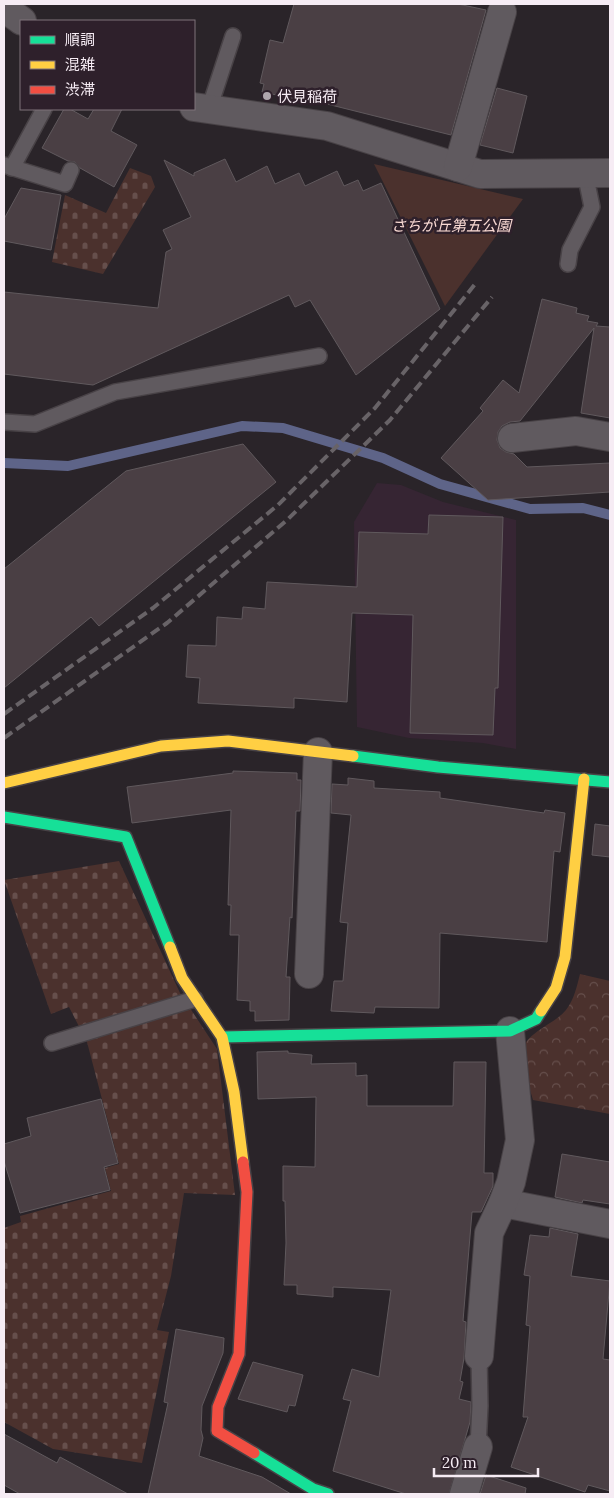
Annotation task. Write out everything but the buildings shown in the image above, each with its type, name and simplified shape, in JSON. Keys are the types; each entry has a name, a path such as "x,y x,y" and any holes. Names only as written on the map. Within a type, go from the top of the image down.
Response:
{"street":[{"path":"4,8 21,20"},
{"path":"458,167 503,8"},
{"path":"202,108 327,126 480,174 598,173"},
{"path":"512,438 576,431 610,437"},
{"path":"4,783 161,746 228,741 438,767 610,782"},
{"path":"309,974 318,752"},
{"path":"222,1037 510,1031 536,1018 556,988 565,957 584,779"},
{"path":"4,817 126,837 182,978 222,1037 234,1092 247,1192 239,1354 218,1407 217,1431 313,1489 328,1494"},
{"path":"479,1356 489,1233 511,1182 520,1140 510,1031"},
{"path":"503,1203 610,1224"},
{"path":"464,1494 478,1447"}],"lane":[{"path":"202,108 233,36"},
{"path":"43,110 8,167 65,184 71,170"},
{"path":"568,264 570,250 592,207 598,173"},
{"path":"4,422 35,424 115,392 319,356"},
{"path":"52,1043 195,999"},
{"path":"478,1447 480,1406 479,1356"}],"shaded area":[{"path":"377,483 401,485 443,502 516,520 516,749 483,743 409,738 357,727 354,522"}],"green space":[{"name":"さちが丘第五公園","path":"374,164 523,199 445,306"},
{"path":"130,168 151,176 155,187 103,274 52,262 65,195 106,213"},
{"path":"119,861 180,993 217,1049 235,1195 184,1193 171,1276 157,1330 169,1332 142,1463 53,1449 4,1422 4,1228 21,1222 20,1216 111,1191 105,1168 119,1164 87,1042 69,1007 51,1014 4,880"},
{"path":"580,974 610,981 610,1114 533,1100 524,1074 521,1059 525,1043 566,1010 573,997"}],"waterway":[{"path":"4,463 68,466 242,426 283,428 383,458 440,484 530,509 583,508 610,515"}],"railway":[{"path":"4,714 153,608 278,505 375,408 476,283"},
{"path":"4,738 167,623 287,520 390,420 492,297"}],"traffic: fast":[{"path":"353,756 438,767 610,782"},
{"path":"4,817 126,837 170,947"},
{"path":"222,1037 510,1031 536,1019 541,1011"},
{"path":"254,1453 313,1489 328,1494"}],"traffic: slow":[{"path":"4,783 161,746 228,741 353,756"},
{"path":"541,1011 556,988 565,957 584,779"},
{"path":"170,947 182,978 222,1037 234,1092 243,1162"}],"traffic: jam":[{"path":"243,1162 247,1192 239,1354 218,1407 217,1431 254,1453"}],"place":[{"name":"伏見稲荷","path":"267,96"}]}
